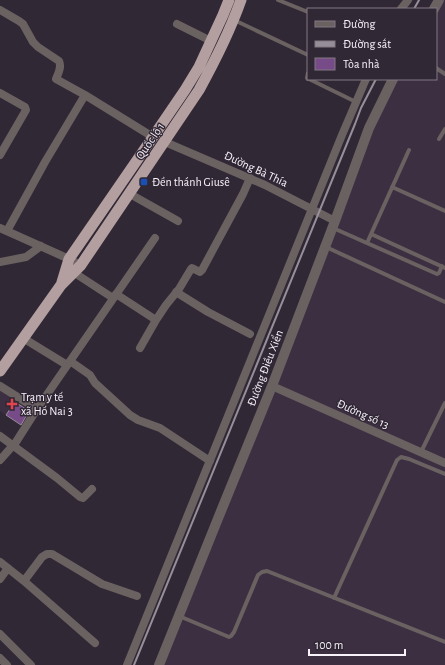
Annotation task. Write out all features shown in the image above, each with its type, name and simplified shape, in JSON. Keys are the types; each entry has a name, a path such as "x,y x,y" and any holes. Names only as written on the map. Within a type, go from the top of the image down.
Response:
{"highway":[{"name":"Quốc lộ 1","path":"0,371 61,285 153,137 185,90 224,15 229,0"},
{"name":"Quốc lộ 1","path":"73,266 130,194 199,90 234,20 241,0"},
{"path":"153,137 165,142"}],"street":[{"path":"402,8 408,0"},
{"path":"0,10 23,24 33,42 59,61 61,64 56,79 153,137"},
{"path":"178,24 211,41"},
{"path":"127,665 366,80"},
{"name":"Đường Điều Xiển","path":"159,665 272,386 369,128 393,80"},
{"path":"0,93 25,107 26,110 0,155"},
{"path":"85,95 4,230 41,246 73,266 114,296 156,320"},
{"name":"Đường Bà Thía","path":"165,142 250,178 312,209 334,224"},
{"path":"140,348 156,320 191,269 192,268 200,272 202,270 250,178"},
{"path":"130,194 178,221"},
{"path":"0,460 16,442 36,409 155,238"},
{"path":"0,262 26,256 41,246"},
{"path":"176,292 208,312 250,334"},
{"path":"23,338 90,375 95,383 130,416 160,428 210,461"},
{"path":"0,386 36,409"},
{"name":"Đường số 13","path":"272,386 445,463"},
{"path":"0,436 58,478 80,497 83,498 92,489"},
{"path":"24,581 42,557 47,554 52,554 102,584 137,596"},
{"path":"0,562 95,643"},
{"path":"0,579 8,568"},
{"path":"0,634 31,665"},
{"path":"0,658 7,665"}],"lane":[{"path":"278,0 307,12"},
{"path":"234,20 307,55"},
{"path":"310,80 356,102"},
{"path":"439,139 445,129"},
{"path":"368,243 409,150"},
{"path":"392,187 445,211"},
{"path":"334,224 368,243 437,274 443,267 371,234"},
{"path":"325,247 445,302"},
{"path":"421,453 445,403"},
{"path":"334,598 397,460 401,457 409,459 445,474"},
{"path":"179,616 228,637 231,636 258,575 267,571 445,642"}],"shaded area":[{"path":"443,0 445,0 445,665 163,665 372,129 397,80 437,80 437,10"},
{"name":"Trạm y tế xã Hố Nai 3","path":"0,389 33,409 23,426 0,411"}],"building":[{"path":"15,402 29,411 21,425 6,415"}],"railway":[{"path":"415,8 419,0"},
{"path":"134,665 361,108 375,80"}],"place":[{"name":"Đền thánh Giusê","path":"144,182"},
{"name":"Trạm y tế xã Hố Nai 3","path":"12,404"}]}
